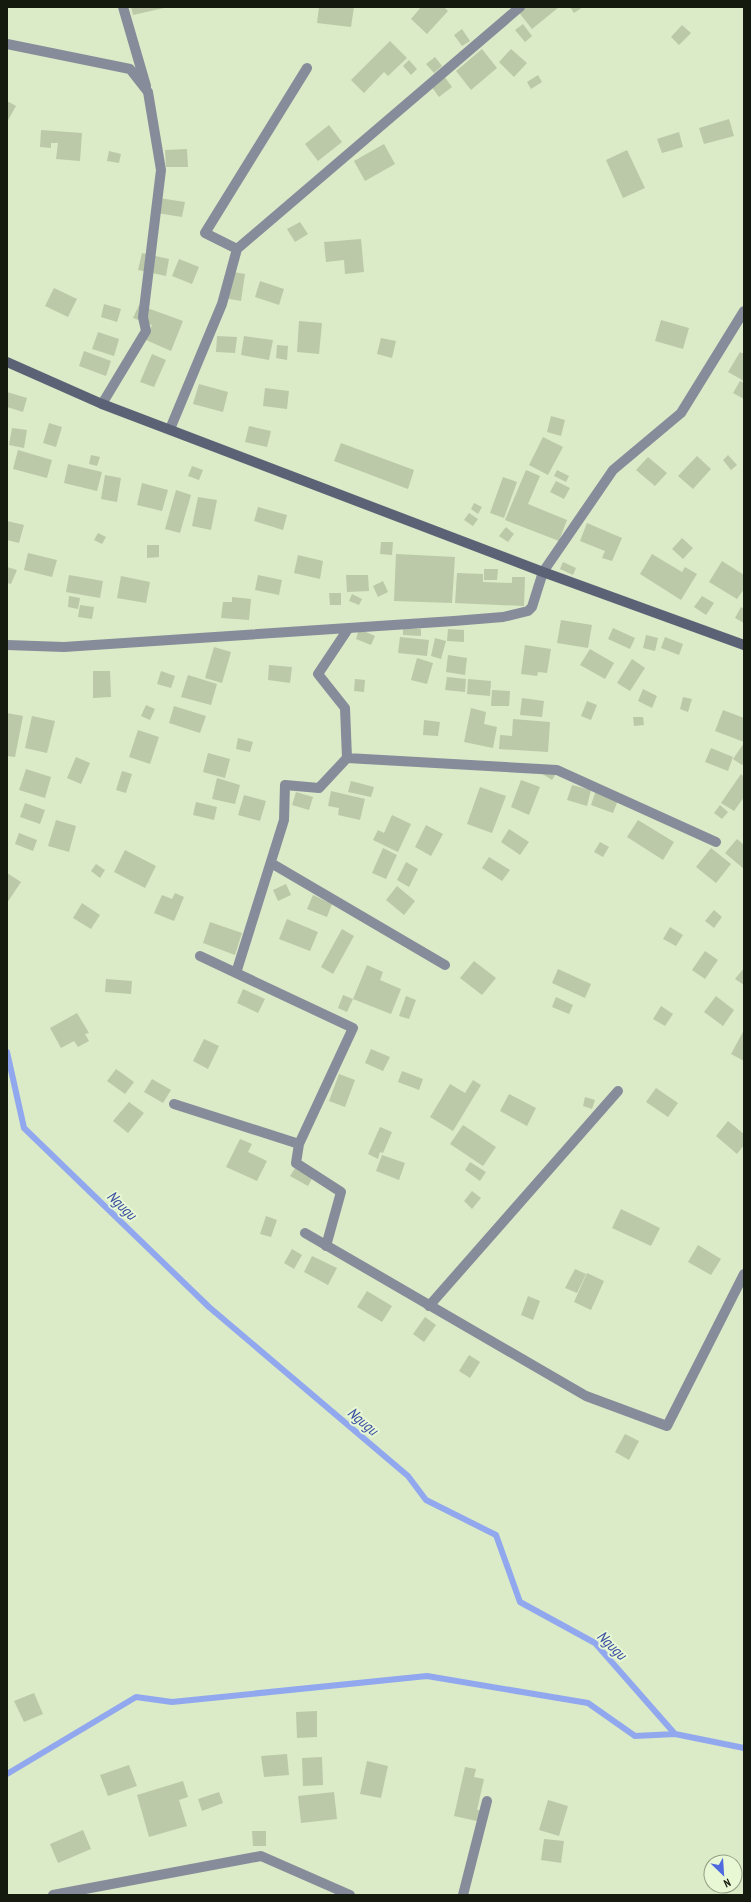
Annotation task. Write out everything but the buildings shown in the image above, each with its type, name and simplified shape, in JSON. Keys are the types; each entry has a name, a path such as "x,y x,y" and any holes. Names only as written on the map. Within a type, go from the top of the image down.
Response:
{"main road":[{"path":"7,362 102,404 543,572 693,628 744,645"}],"street":[{"path":"102,404 146,331 143,317 161,170 148,92 124,7"},
{"path":"170,429 222,304 237,249 520,7"},
{"path":"7,44 130,69 148,92"},
{"path":"237,249 205,233 307,68"},
{"path":"7,645 64,647 348,629 503,617 528,611 532,607 543,572 613,470 680,413 744,311"},
{"path":"236,973 284,820 285,785 318,788 347,758 346,708 318,674 348,629"},
{"path":"347,758 557,770 716,842"},
{"path":"271,863 445,965"},
{"path":"200,956 353,1028 299,1144 296,1163 341,1192 326,1246"},
{"path":"429,1306 618,1091"},
{"path":"174,1104 299,1144"},
{"path":"304,1233 586,1396 667,1426 744,1274"},
{"path":"463,1895 486,1801"},
{"path":"53,1895 261,1856 350,1895"}],"waterway":[{"name":"Ngugu","path":"7,1052 24,1128 209,1307 408,1476 426,1500 496,1535 520,1602 595,1643 675,1734 744,1748"},
{"path":"7,1774 136,1697 172,1702 427,1676 588,1703 635,1736 675,1734"}]}
